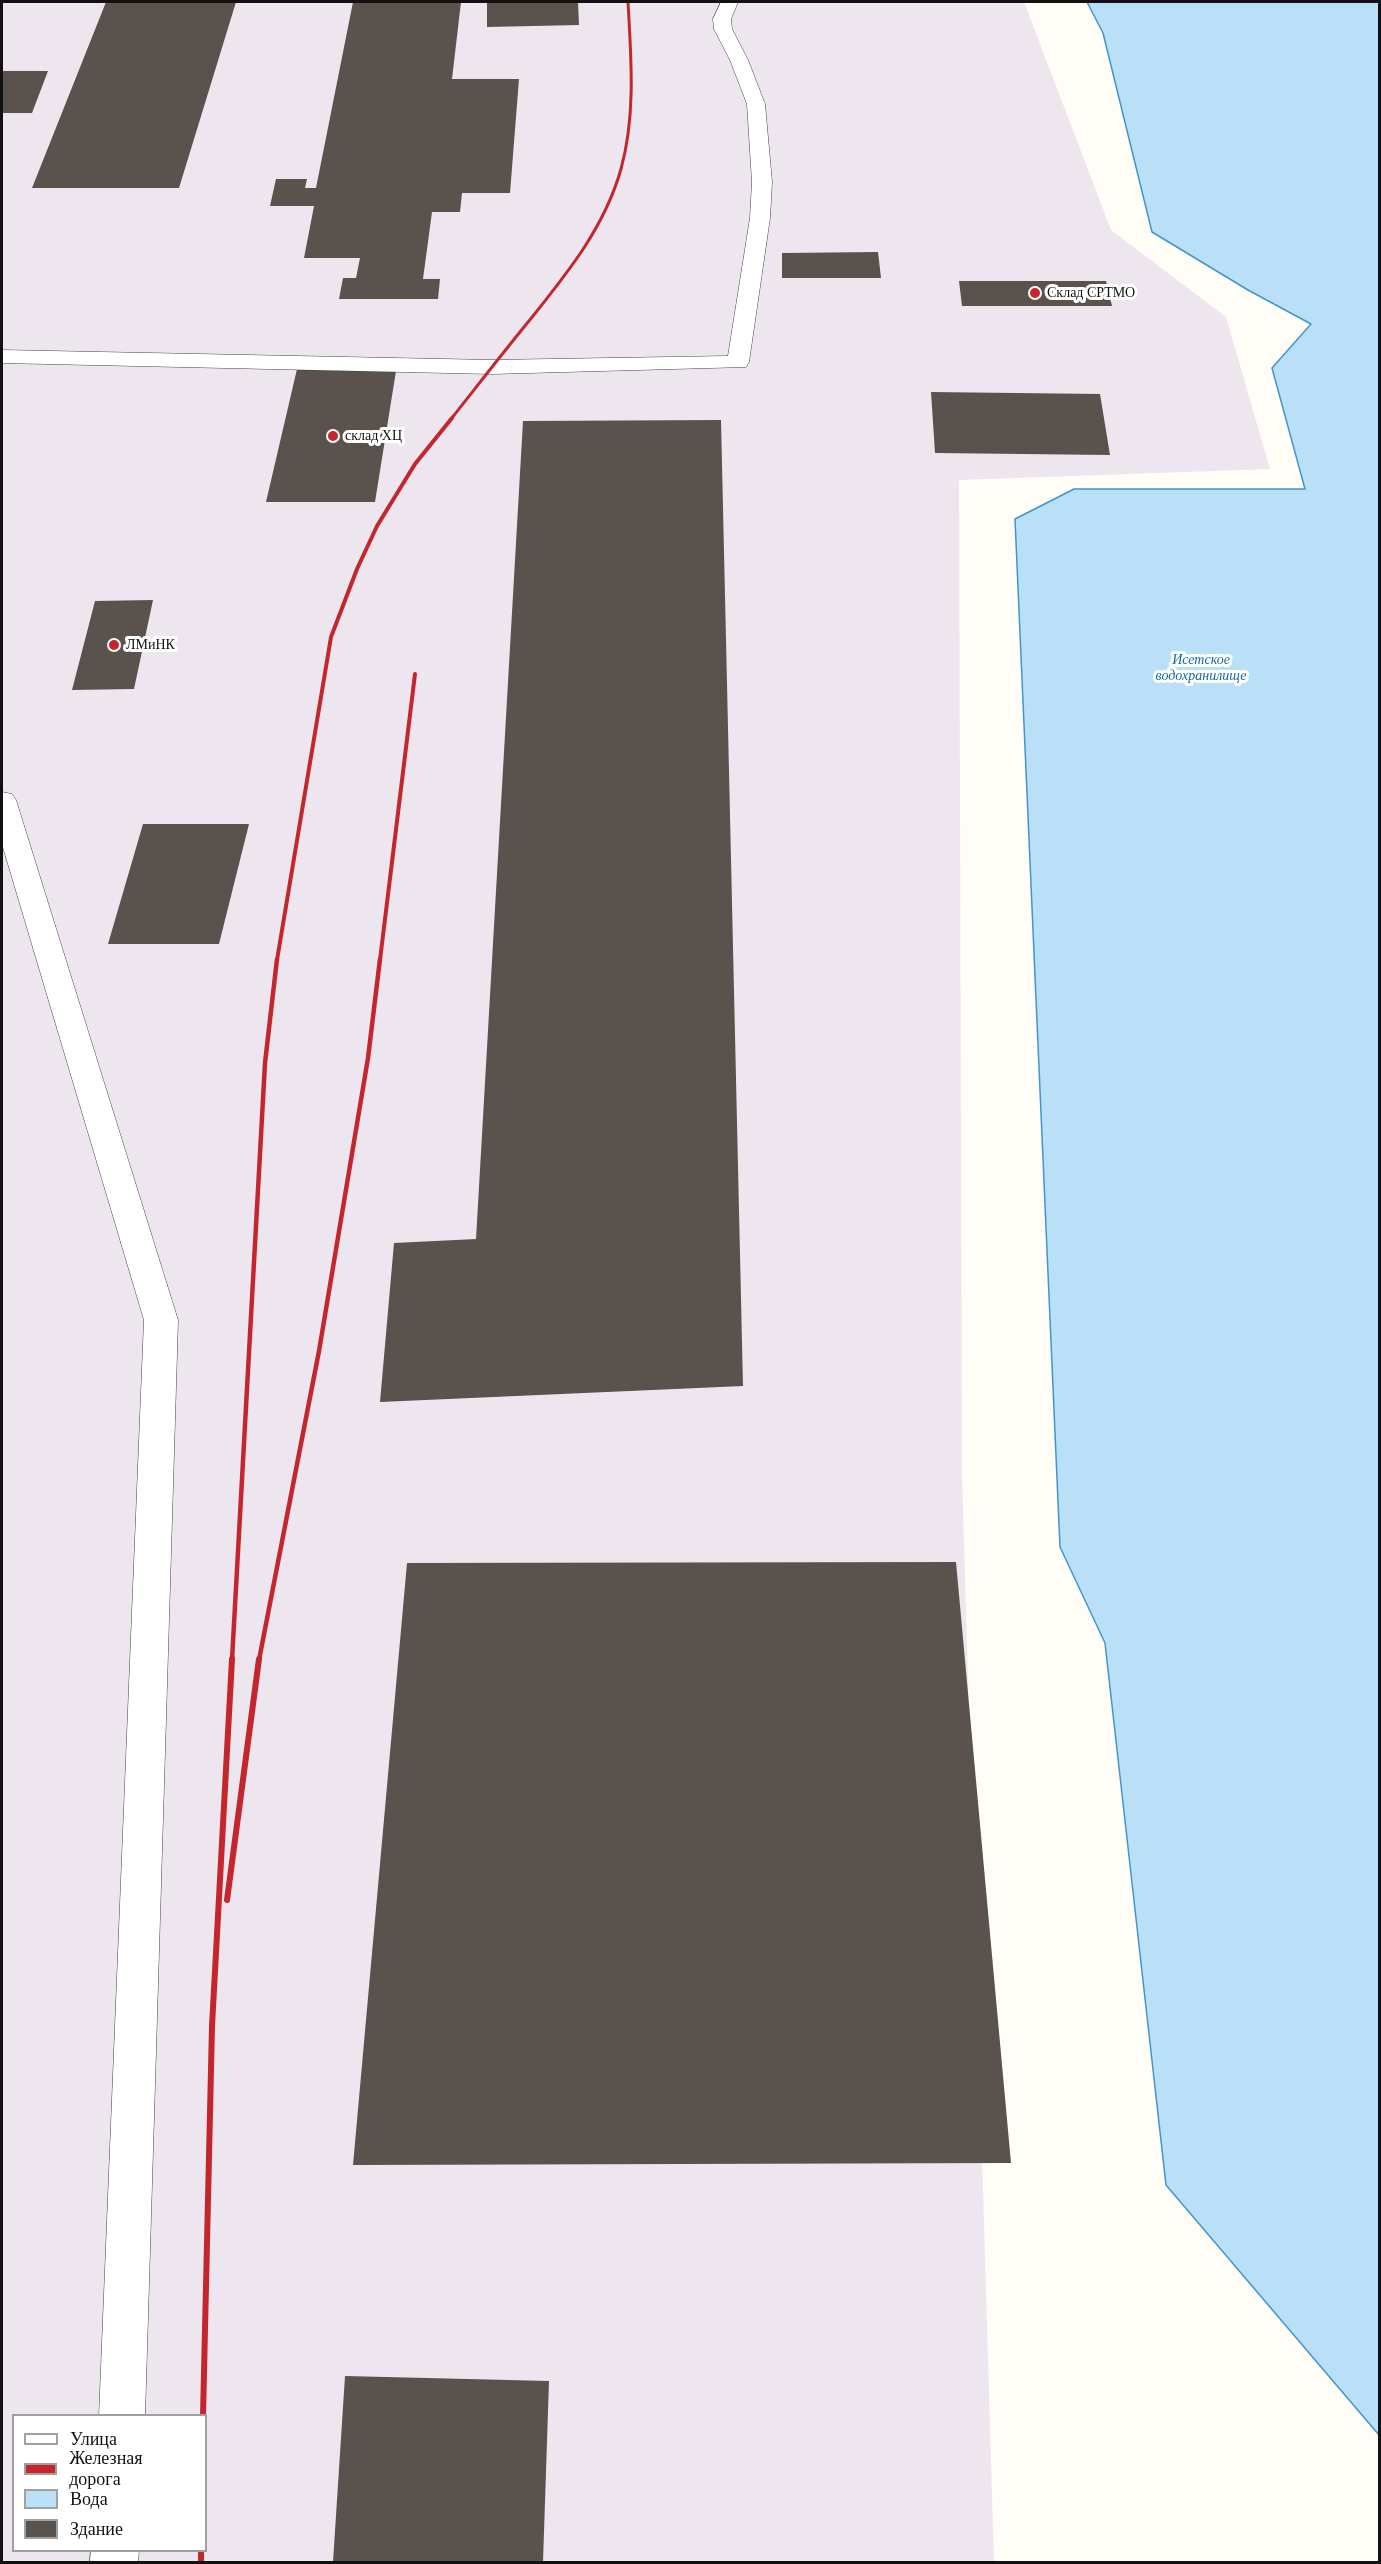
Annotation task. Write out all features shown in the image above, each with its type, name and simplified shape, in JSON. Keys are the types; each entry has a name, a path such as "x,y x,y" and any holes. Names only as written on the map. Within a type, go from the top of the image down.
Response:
{"lane":[{"path":"2,357 492,367 738,362 760,218 762,182 756,104 739,60 723,29 722,19 729,2"},
{"path":"2,800 161,1320 122,2414"}],"shaded area":[{"path":"2,2 1024,2 1111,230 1226,317 1270,469 959,480 962,1474 994,2562 2,2562"}],"water":[{"name":"Исетское водохранилище","path":"1087,2 1379,2 1379,2435 1166,2185 1105,1643 1060,1547 1015,519 1074,489 1305,489 1272,368 1311,324 1248,290 1152,232 1103,33"}],"building":[{"path":"106,2 236,2 179,188 32,188"},
{"path":"353,2 461,2 452,79 519,79 510,193 462,193 460,212 432,212 423,279 440,279 438,299 339,299 343,278 356,278 360,258 304,258 314,206 270,206 276,179 307,179 305,188 316,188"},
{"path":"487,2 578,2 579,25 487,27"},
{"path":"2,71 48,71 32,113 2,113"},
{"path":"878,252 881,278 782,278 782,253"},
{"name":"Склад СРТМО","path":"959,281 1106,281 1112,306 962,306"},
{"name":"склад ХЦ","path":"297,369 396,371 375,502 266,502"},
{"path":"931,392 1100,394 1110,455 935,453"},
{"path":"721,420 743,1386 380,1402 394,1243 476,1239 523,421"},
{"name":"ЛМиНК","path":"153,600 134,689 72,690 95,601"},
{"path":"143,824 249,824 219,944 108,944"},
{"path":"956,1562 1011,2163 353,2165 407,1563"},
{"path":"345,2376 549,2381 543,2562 333,2562"}],"railway":[{"path":"451,419 572,265 606,210 621,169 629,128 631,65 628,2"},
{"path":"277,960 331,637 357,569 377,526 415,464 452,418"},
{"path":"380,960 415,674"},
{"path":"232,1660 265,1063 277,959"},
{"path":"259,1660 319,1351 368,1058 380,959"},
{"path":"203,2414 212,2026 232,1659"},
{"path":"227,1900 259,1659"},
{"path":"201,2552 201,2562"}],"place":[{"name":"Склад СРТМО","path":"1035,293"},
{"name":"склад ХЦ","path":"333,436"},
{"name":"ЛМиНК","path":"114,645"}]}
